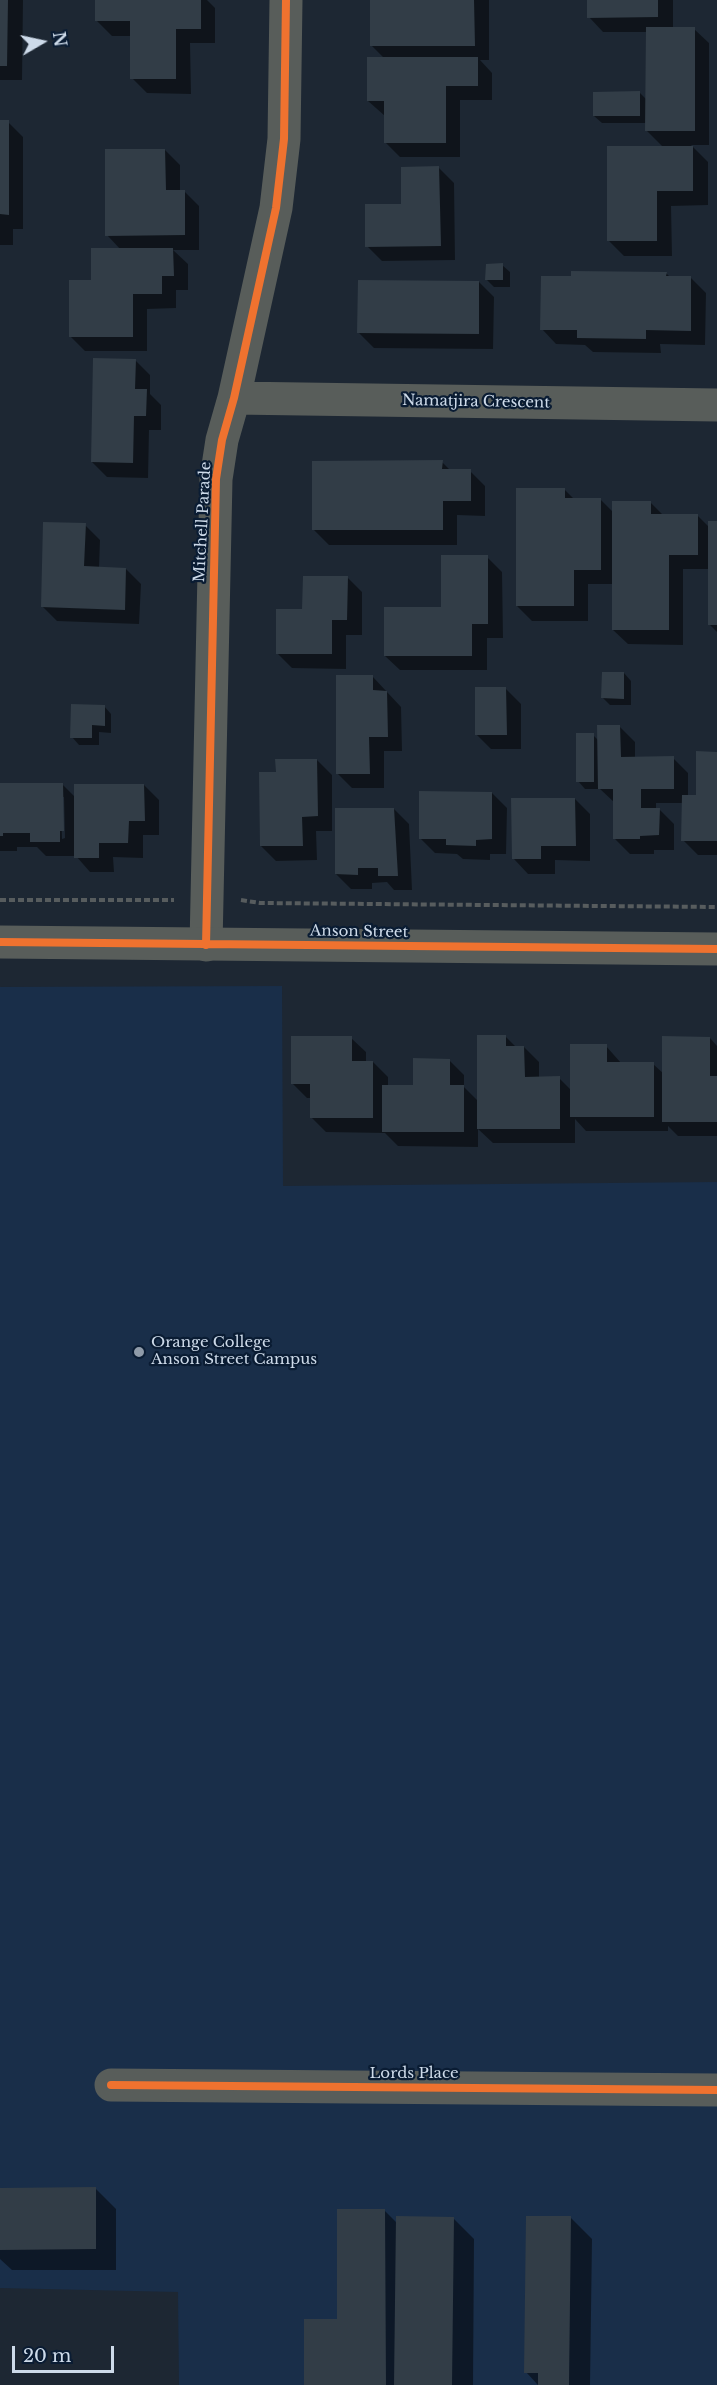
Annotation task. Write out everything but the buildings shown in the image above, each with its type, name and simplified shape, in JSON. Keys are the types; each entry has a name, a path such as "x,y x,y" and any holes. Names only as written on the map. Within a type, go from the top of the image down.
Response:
{"street":[{"name":"Mitchell Parade","path":"206,945 216,479 222,440 234,398 277,196 284,139 286,0"},
{"name":"Namatjira Crescent","path":"234,398 717,405"},
{"name":"Anson Street","path":"0,942 717,949"},
{"name":"Lords Place","path":"111,2085 717,2090"}],"path":[{"path":"0,900 243,900 260,903 717,907"}],"shaded area":[{"path":"282,986 283,1186 717,1182 717,2385 179,2385 178,2292 0,2288 0,987"}],"cycle path":[{"path":"206,945 216,479 222,440 234,398 276,208 284,139 286,0"},
{"path":"0,942 717,949"},
{"path":"111,2085 717,2090"}],"place":[{"name":"Orange College Anson Street Campus","path":"139,1352"}]}
